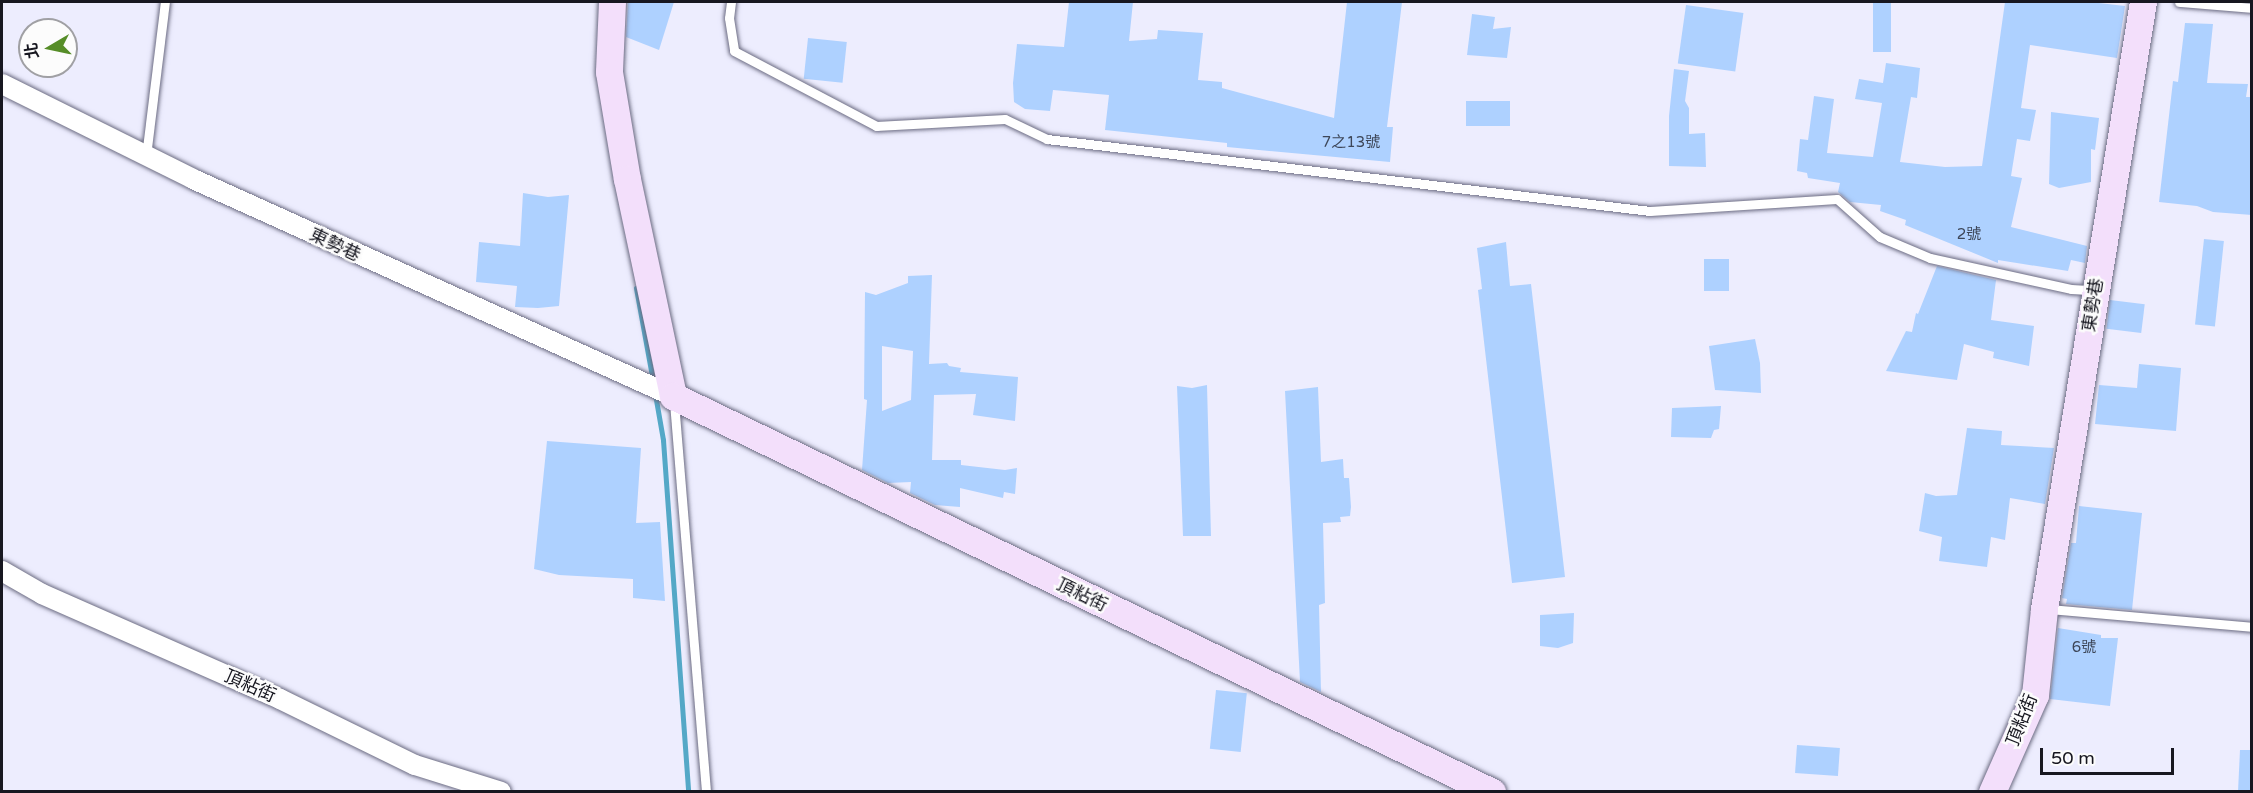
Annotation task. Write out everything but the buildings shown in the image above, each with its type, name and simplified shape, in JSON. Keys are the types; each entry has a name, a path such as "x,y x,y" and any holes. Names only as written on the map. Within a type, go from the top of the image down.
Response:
{"street":[{"path":"612,2 609,72 627,179 673,396"},
{"name":"東勢巷","path":"2044,609 2144,2"},
{"name":"東勢巷","path":"2,84 146,156 503,322 673,396"},
{"name":"頂粘街","path":"673,396 1492,792"},
{"name":"頂粘街","path":"2,572 42,594 280,699 415,765 501,792"},
{"name":"頂粘街","path":"1992,792 2035,695 2044,609"}],"lane":[{"path":"146,156 165,2"},
{"path":"731,2 729,18 734,51 876,126 1005,119 1047,139 1650,211 1837,199 1880,237 1930,258 2071,289 2096,290"},
{"path":"2179,2 2252,8"},
{"path":"673,396 706,792"},
{"path":"2044,609 2252,627"}],"waterway":[{"path":"636,288 653,382"},
{"path":"655,394 663,440 688,792"}]}
